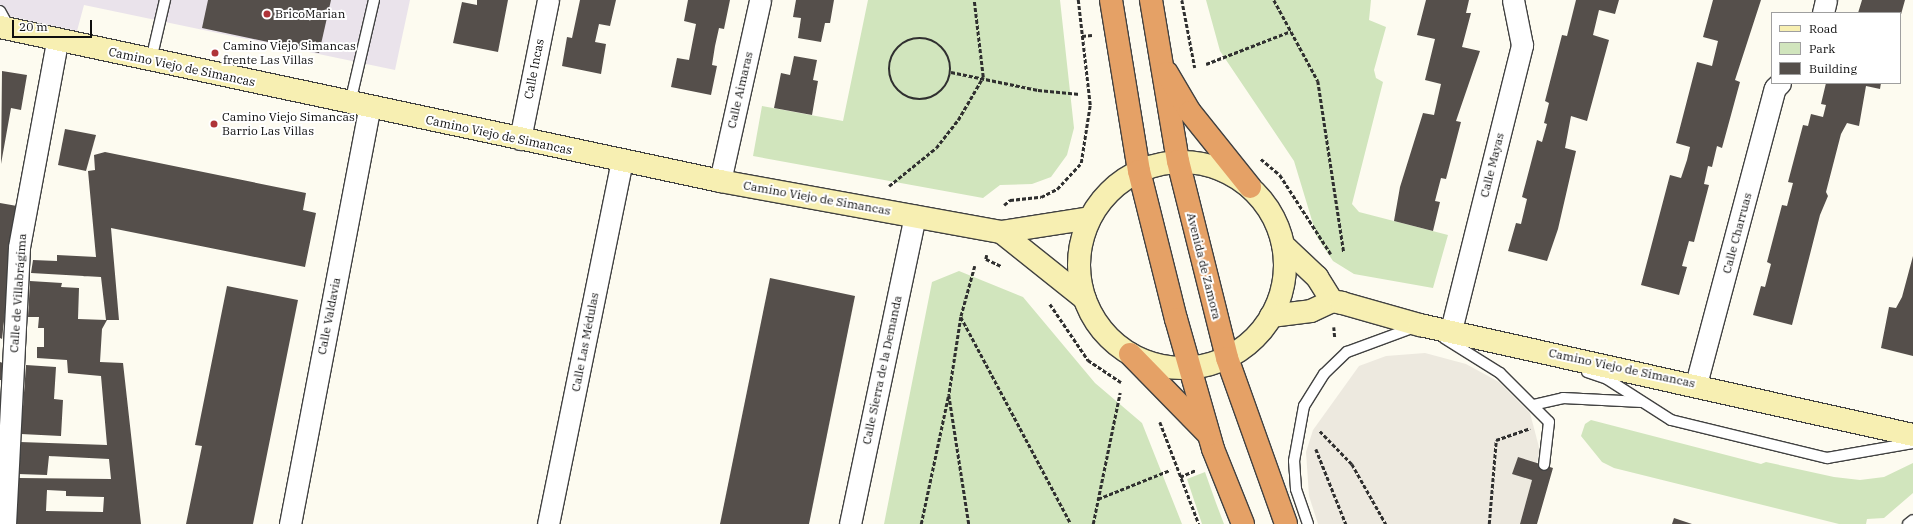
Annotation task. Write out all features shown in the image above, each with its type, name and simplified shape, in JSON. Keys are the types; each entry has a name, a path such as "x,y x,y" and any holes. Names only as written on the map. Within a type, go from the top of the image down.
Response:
{"highway":[{"path":"1111,0 1139,171 1188,368 1209,435 1243,524"},
{"name":"Avenida de Zamora","path":"1151,0 1159,60 1178,161 1227,358 1286,524"},
{"path":"1159,60 1190,112 1250,187"},
{"path":"1130,354 1209,435"}],"main road":[{"name":"Camino Viejo de Simancas","path":"6,29 359,106 720,181 1001,232 1090,218"},
{"path":"1178,161 1220,169 1250,187 1274,218 1283,246 1284,282 1271,316 1256,336 1227,358 1188,368 1166,367 1130,354 1097,323 1085,299 1079,256 1090,218 1116,184 1139,171 1178,161"},
{"name":"Camino Viejo de Simancas","path":"1001,232 1085,299"},
{"path":"1271,316 1311,312 1332,301 1317,278 1283,246"},
{"name":"Camino Viejo de Simancas","path":"1332,301 1420,325 1451,330 1696,384 1913,435"}],"street":[{"name":"Calle Incas","path":"520,139 548,0"},
{"name":"Calle Aimaras","path":"720,181 760,0"},
{"name":"Calle Mayas","path":"1451,330 1522,45 1512,0"},
{"path":"1823,12 1826,0"},
{"name":"Calle de Villabrágima","path":"5,524 5,408 19,247 57,41"},
{"name":"Calle Charruas","path":"1696,384 1775,88 1779,84"},
{"name":"Calle Valdavia","path":"290,524 359,106"},
{"name":"Calle Las Médulas","path":"548,524 622,160"},
{"name":"Calle Sierra de la Demanda","path":"850,524 915,216"}],"lane":[{"path":"151,60 165,0"},
{"path":"359,106 374,0"},
{"path":"0,11 6,29"},
{"path":"1308,524 1296,489 1294,448 1304,406 1314,387 1347,352 1420,325 1479,357 1550,422 1544,465"},
{"path":"1494,340 1607,379 1671,420 1827,458 1913,443"},
{"path":"1533,406 1563,398 1643,402"},
{"path":"1908,524 1913,520"}],"path":[{"path":"889,186 936,148 958,120 983,77 974,0"},
{"path":"1000,209 1010,200 1041,197 1057,189 1081,163 1090,104 1078,0"},
{"path":"1182,0 1196,73"},
{"path":"1274,0 1318,81 1344,252"},
{"path":"1206,64 1291,31"},
{"path":"926,38 944,48 951,72 946,88 938,95 918,100 899,92 892,84 889,64 892,55 906,41 926,38"},
{"path":"951,72 983,77 1038,90 1080,94"},
{"path":"1258,156 1280,175 1336,259"},
{"path":"986,259 1007,269"},
{"path":"921,524 949,395 961,317 975,266"},
{"path":"1048,301 1088,360 1123,384"},
{"path":"961,317 1071,524"},
{"path":"1093,524 1120,393"},
{"path":"949,395 969,524"},
{"path":"1158,416 1199,524"},
{"path":"1489,524 1496,440 1534,427"},
{"path":"1320,430 1352,464 1386,524"},
{"path":"1313,446 1320,454 1346,524"},
{"path":"1098,500 1170,470"}],"shaded area":[{"path":"0,0 410,0 395,70 84,5 77,31 0,14"},
{"path":"1425,353 1466,364 1499,382 1530,413 1540,451 1520,524 1318,524 1309,496 1306,452 1313,430 1359,366 1386,356"}],"green space":[{"path":"868,0 1060,0 1074,128 1067,155 1051,177 1032,184 1000,185 983,198 753,156 762,106 843,121"},
{"path":"1206,0 1371,0 1369,20 1386,27 1374,70 1376,78 1383,82 1352,204 1359,212 1448,235 1433,288 1354,274 1333,261 1317,237 1294,161 1220,51"},
{"path":"959,271 1023,297 1095,383 1142,423 1182,524 884,524 932,282"},
{"path":"1591,420 1761,464 1766,462 1834,477 1860,480 1884,477 1913,463 1913,493 1884,518 1867,519 1866,524 1839,524 1614,468 1602,462 1581,436 1585,424"},
{"path":"1205,472 1224,524 1202,524 1187,479"}],"building":[{"name":"BricoMarian","path":"208,0 331,0 319,53 202,28"},
{"path":"477,0 508,0 498,52 453,43 462,2 477,5"},
{"path":"580,0 616,0 610,26 599,24 595,42 606,44 601,74 562,66 567,37 572,38"},
{"path":"688,0 730,0 724,29 719,28 715,46 712,65 717,66 711,95 671,87 677,58 689,60 696,24 684,21"},
{"path":"796,0 834,0 830,23 825,23 821,42 798,38 801,18 793,17"},
{"path":"1426,0 1469,0 1466,13 1471,13 1462,47 1480,51 1456,121 1461,122 1446,179 1441,178 1435,201 1440,202 1433,231 1394,221 1400,187 1423,113 1434,115 1441,84 1425,80 1435,39 1417,35"},
{"path":"1576,0 1619,0 1615,14 1599,10 1593,35 1609,40 1587,121 1571,116 1565,148 1576,151 1558,229 1547,261 1508,251 1516,223 1521,224 1527,199 1522,197 1537,140 1542,142 1547,124 1544,123 1549,103 1545,101 1562,35 1567,36"},
{"path":"1713,0 1761,0 1735,80 1740,82 1722,148 1717,146 1712,167 1708,166 1704,184 1709,185 1694,242 1689,241 1682,266 1687,267 1679,295 1641,285 1670,175 1681,178 1687,160 1690,147 1676,143 1697,62 1712,66 1718,41 1703,37"},
{"path":"1862,0 1905,0 1901,14 1901,12 1858,12"},
{"path":"794,56 817,60 813,80 818,81 812,115 774,108 781,73 790,75"},
{"path":"2,71 27,75 21,110 11,108 1,164"},
{"path":"1826,84 1881,84 1880,89 1866,86 1859,126 1847,123 1841,134 1826,192 1828,196 1820,215 1792,325 1753,315 1761,286 1765,287 1771,264 1767,262 1782,205 1787,206 1793,183 1788,182 1803,125 1808,126 1811,114 1823,117 1826,105 1821,104"},
{"path":"65,129 96,135 86,171 58,165"},
{"path":"105,152 306,193 303,210 316,213 305,267 111,228 119,320 107,320 102,329 100,362 123,363 141,524 16,524 18,478 111,479 109,459 49,456 47,475 18,474 20,442 107,445 101,376 68,373 67,360 37,358 37,347 44,347 44,328 38,328 39,317 28,317 30,281 62,283 61,287 79,288 78,319 106,320 101,277 31,273 33,260 57,261 57,255 96,257 88,171 95,170 94,155","holes":["47,490 66,491 66,496 104,497 103,512 46,511"]},
{"path":"0,203 17,206 2,339 0,338"},
{"path":"1913,256 1913,356 1881,348 1889,307 1896,308 1902,297"},
{"path":"770,278 855,296 809,524 720,524"},
{"path":"227,286 298,300 253,524 186,524 202,446 195,445"},
{"path":"0,362 3,363 1,380 0,380"},
{"path":"26,365 56,367 54,399 63,400 61,436 21,434"},
{"path":"1518,457 1553,468 1537,524 1520,524 1532,480 1512,474"},
{"path":"1674,518 1692,524 1672,524"}],"place":[{"name":"BricoMarian","path":"267,14"},
{"name":"Camino Viejo Simancas frente Las Villas","path":"215,53"},
{"name":"Camino Viejo Simancas Barrio Las Villas","path":"214,124"}]}
